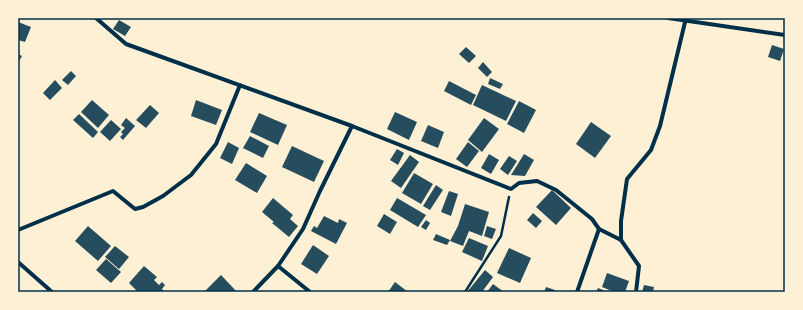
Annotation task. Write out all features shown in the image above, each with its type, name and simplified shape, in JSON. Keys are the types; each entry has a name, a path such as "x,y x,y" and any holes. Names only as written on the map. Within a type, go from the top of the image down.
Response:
{"street":[{"path":"96,18 126,44 352,126 511,189 519,183 537,181 556,190 592,219 599,229 621,240 639,266 636,292"},
{"path":"668,18 686,19 785,35"},
{"path":"621,240 627,179 651,150 658,132 686,19"},
{"path":"18,230 114,191 135,209 143,207 163,196 190,175 216,144 240,85"},
{"path":"253,292 278,266 303,229 320,190 352,126"},
{"path":"577,292 599,229"},
{"path":"18,262 52,292"},
{"path":"278,266 310,292"}],"path":[{"path":"465,292 501,236 511,189"}],"building":[{"path":"119,20 131,27 125,36 113,29"},
{"path":"18,22 31,27 25,42 18,40"},
{"path":"772,45 784,49 780,61 768,57"},
{"path":"466,47 476,56 469,63 459,54"},
{"path":"18,54 22,56 18,63"},
{"path":"483,62 492,72 487,77 478,68"},
{"path":"71,71 76,76 68,85 62,80"},
{"path":"490,78 503,84 500,89 488,84"},
{"path":"55,80 62,88 50,100 43,93"},
{"path":"449,81 476,95 471,105 444,91"},
{"path":"482,85 516,101 506,121 473,105"},
{"path":"92,100 109,115 98,128 81,112"},
{"path":"196,100 222,110 216,125 191,116"},
{"path":"519,101 536,110 524,133 507,124"},
{"path":"150,105 159,113 146,128 136,120"},
{"path":"395,112 417,122 409,140 387,129"},
{"path":"259,113 287,125 278,145 250,132"},
{"path":"79,114 98,132 93,138 73,120"},
{"path":"126,118 135,126 123,140 120,137 123,134 121,132 125,128 121,125"},
{"path":"484,118 499,129 482,152 468,140"},
{"path":"111,120 121,129 110,141 100,132"},
{"path":"591,122 611,136 595,158 576,144"},
{"path":"428,125 444,132 438,148 421,141"},
{"path":"250,136 269,146 263,158 243,148"},
{"path":"228,142 239,148 232,164 220,158"},
{"path":"468,142 479,151 467,167 456,159"},
{"path":"292,146 324,161 314,182 282,167"},
{"path":"397,149 404,153 398,165 390,160"},
{"path":"489,154 499,160 491,174 481,168"},
{"path":"524,154 534,160 525,176 511,175"},
{"path":"410,155 419,162 401,188 391,181"},
{"path":"509,156 517,161 508,175 500,169"},
{"path":"246,163 267,176 257,193 235,180"},
{"path":"414,173 433,184 421,204 402,193"},
{"path":"436,185 443,190 430,210 423,206"},
{"path":"552,190 571,208 556,225 536,207"},
{"path":"449,191 458,194 451,216 441,212"},
{"path":"273,198 293,215 290,219 298,226 289,237 272,223 274,222 262,212"},
{"path":"397,198 426,215 418,227 390,210"},
{"path":"465,204 489,212 482,236 469,231 463,246 450,241 458,226"},
{"path":"533,213 542,221 536,228 527,220"},
{"path":"384,214 397,222 390,234 377,226"},
{"path":"324,216 338,223 339,219 347,223 336,244 311,231 314,226 317,228"},
{"path":"426,220 430,223 426,230 421,227"},
{"path":"88,226 111,246 98,261 75,241"},
{"path":"487,226 496,229 492,239 484,236"},
{"path":"436,234 450,240 447,245 433,240"},
{"path":"469,238 488,246 482,261 462,252"},
{"path":"313,245 329,256 317,274 301,264"},
{"path":"115,246 129,257 119,269 105,257"},
{"path":"509,248 531,258 520,283 497,273"},
{"path":"106,259 121,272 111,283 96,270"},
{"path":"144,266 157,277 154,280 159,285 162,282 165,285 162,289 164,291 138,292 129,283"},
{"path":"485,270 493,277 482,292 467,292"},
{"path":"607,273 629,281 625,292 614,292 602,287"},
{"path":"221,275 237,292 204,292"},
{"path":"395,282 408,292 388,292"},
{"path":"493,284 504,292 487,292"},
{"path":"644,285 654,287 653,292 642,292"},
{"path":"546,287 555,290 554,292 544,292"},
{"path":"598,288 608,292 596,292"}]}
